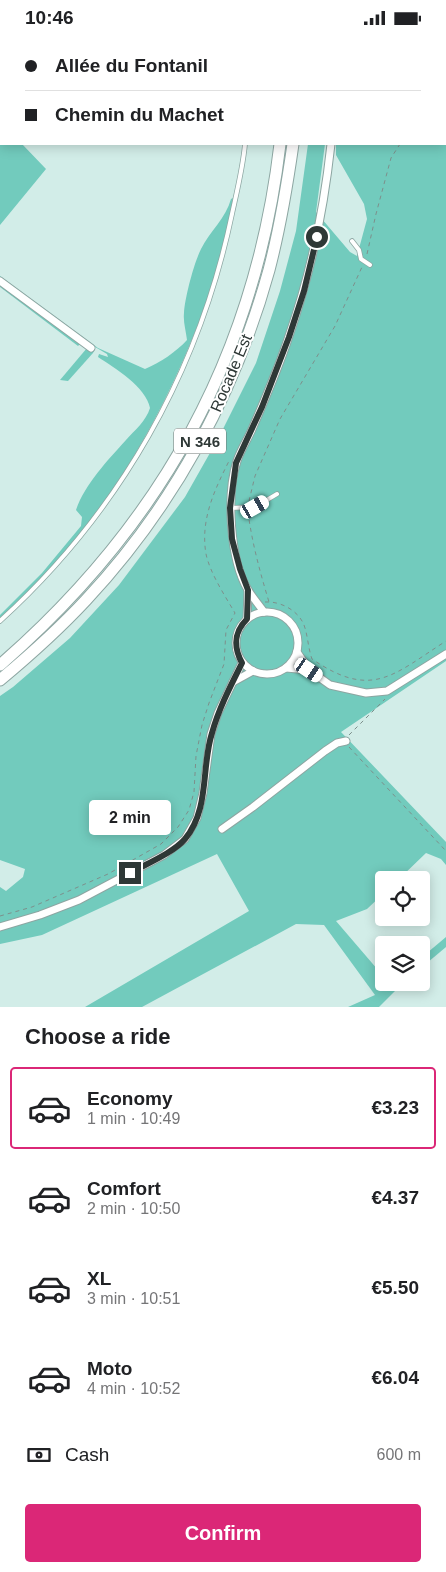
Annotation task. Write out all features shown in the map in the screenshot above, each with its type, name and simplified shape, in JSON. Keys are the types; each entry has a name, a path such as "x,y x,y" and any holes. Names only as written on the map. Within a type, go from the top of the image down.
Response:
{"highway":[{"name":"Rocade Est","path":"0,665 52,618 109,555 157,490 190,434 215,384 247,301 267,228 280,145"},
{"name":"Rocade Est","path":"0,680 59,628 102,582 141,534 167,497 200,442 226,389 259,303 279,228 292,145"}],"street":[{"path":"264,612 248,590 232,539 230,508 236,463 262,407 289,337 304,291 317,237 327,181 331,145"},
{"path":"0,281 91,348"},
{"path":"247,619 248,590"},
{"path":"264,612 279,615 291,623 297,637 297,652 293,661 278,673 270,675 252,671 242,663 235,645 236,635 240,626 255,614 264,612"},
{"path":"297,652 309,670 330,685 366,693 387,691 446,654"},
{"path":"0,927 40,915 79,900 164,855 185,839 197,818 203,793 211,734 218,713 242,663"},
{"path":"286,668 309,670"},
{"path":"232,683 252,671"},
{"path":"222,829 325,751 337,743 346,741"}],"lane":[{"path":"0,621 42,580 83,534 130,469 168,400 194,342 224,255 246,145"},
{"path":"352,241 359,250 361,259 370,265"},
{"path":"230,508 255,507 277,494"}],"path":[{"path":"269,601 252,541 248,507 255,476 280,419 335,326 364,261 391,158 399,145"},
{"path":"233,453 210,500 204,526 206,555 217,581 235,613"},
{"path":"258,603 269,601 291,609 299,617 305,629 312,659 332,673 350,680 379,680 395,674 446,641"},
{"path":"0,916 32,907 108,874 161,844 178,827 189,810 194,792 196,756 202,725 224,664 226,630 235,613 246,607"},
{"path":"387,691 383,702 349,735 346,741 350,749 446,851"}],"green space":[{"path":"0,145 23,145 46,169 0,225"},
{"path":"308,145 325,145 316,212 350,252 357,256 367,219 364,204 336,155 336,145 446,145 446,661 341,732 446,842 446,865 441,859 426,853 407,871 375,871 375,901 367,909 336,921 375,966 375,991 395,991 379,1007 348,1007 375,995 324,925 296,924 142,1007 85,1007 249,911 217,854 42,935 0,944 0,887 6,891 23,877 25,869 0,860 0,696 70,638 119,585 185,497 219,437 256,363 280,291 296,231"},
{"path":"233,198 221,255 203,311 186,354 145,438 121,478 65,552 34,586 0,618 0,615 42,573 81,526 82,517 76,510 85,491 105,464 143,421 150,408 143,393 129,379 98,357 99,354 108,357 107,354 90,344 0,278 0,276 98,348 145,369 168,356 187,340 184,320 185,306 196,263 201,249"},
{"path":"0,282 81,343 78,346 0,287"},
{"path":"87,348 94,351 93,353 68,381 60,380"},
{"path":"446,937 446,947 430,960 430,950"}],"route":[{"path":"130,873 164,855 185,839 197,818 203,793 211,734 218,713 242,663 235,645 236,635 240,626 247,619 248,590 232,539 230,508 236,463 262,407 289,337 304,291 317,237"}]}
